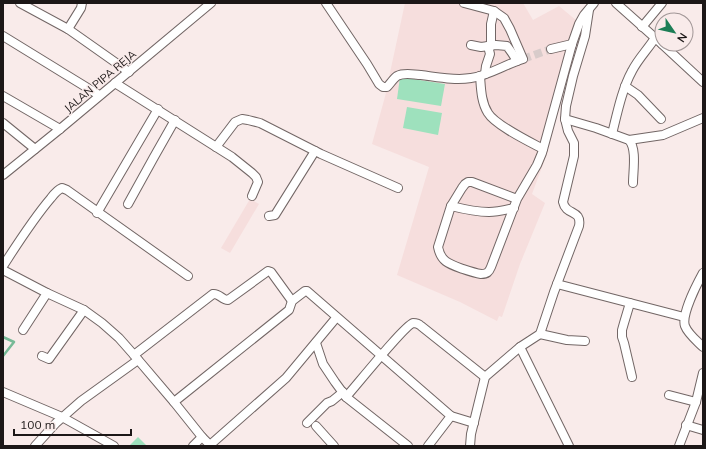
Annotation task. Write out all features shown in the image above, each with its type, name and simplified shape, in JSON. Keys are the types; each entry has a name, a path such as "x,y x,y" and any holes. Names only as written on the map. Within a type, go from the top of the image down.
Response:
{"street":[{"path":"20,3 68,29 129,72"},
{"path":"68,29 81,8 82,3"},
{"path":"326,3 376,80 383,87 387,87 391,84 394,78 399,75 406,74 470,79 523,59 504,18 494,11 464,3"},
{"path":"642,27 662,3"},
{"name":"JALAN PIPA REJA","path":"3,175 129,72 208,4"},
{"path":"617,4 654,37"},
{"path":"517,199 472,182 468,182 462,188 451,206 438,247 444,260 450,265 481,274 486,274 489,272 517,199 537,165 543,149 572,44 579,24 584,15 592,6"},
{"path":"470,446 485,377 520,346 540,334 580,226 578,216 567,209 563,202 574,156 574,144 568,131 565,119 572,76 585,36 592,6"},
{"path":"494,11 491,24 489,46 490,54 482,75 482,100 488,114 500,125 543,149"},
{"path":"3,36 99,95"},
{"path":"551,49 572,44"},
{"path":"471,45 482,47 496,45 507,46 517,61"},
{"path":"612,134 625,86 631,72 636,63 654,47"},
{"path":"671,52 703,82"},
{"path":"115,83 158,109 243,165 256,176 258,182 252,196"},
{"path":"625,86 638,95 661,119"},
{"path":"3,96 60,129"},
{"path":"97,212 158,109"},
{"path":"565,119 629,140 663,135 703,118"},
{"path":"128,204 175,120"},
{"path":"216,147 235,122 248,120 260,123 318,152 398,188"},
{"path":"3,123 35,149"},
{"path":"629,140 632,143 634,151 633,183"},
{"path":"269,216 276,215 318,152"},
{"path":"3,266 45,205 60,188 62,188 67,190 188,276"},
{"path":"451,206 478,212 499,211 514,208"},
{"path":"3,270 84,310 102,323 119,338 136,357 210,446 286,378 336,318"},
{"path":"35,446 62,417 80,401 213,294 228,300 268,271 271,272 292,301"},
{"path":"703,274 700,285 684,317 684,324 687,330 703,347"},
{"path":"558,284 684,317"},
{"path":"174,402 289,310 292,301 307,291 336,318 451,416 474,423"},
{"path":"23,330 48,293"},
{"path":"630,303 624,323 622,337 632,377"},
{"path":"42,356 49,359 84,310"},
{"path":"307,423 327,403 345,395 410,325 414,323 418,323 485,377"},
{"path":"540,334 567,340 585,341"},
{"path":"316,343 323,364 345,395 408,446"},
{"path":"520,346 569,446"},
{"path":"679,446 696,402 703,373"},
{"path":"3,392 62,417 114,446"},
{"path":"669,395 696,402"},
{"path":"428,446 451,416"},
{"path":"686,425 703,430"},
{"path":"316,426 334,446"},
{"path":"193,446 202,437"}],"shaded area":[{"path":"405,3 523,3 533,20 559,6 583,26 565,82 548,151 532,194 545,203 520,264 502,317 499,316 497,321 460,302 397,275 429,167 372,144 386,93 382,90 384,82 388,82"},
{"path":"250,199 259,204 230,253 221,248"}],"green space":[{"path":"400,77 445,84 441,106 397,99"},
{"path":"407,107 442,113 438,135 403,128"},
{"path":"138,437 147,446 130,445"}],"waterway":[{"path":"3,337 14,342 3,356"}],"tunnel":[{"path":"523,59 551,49"}]}
